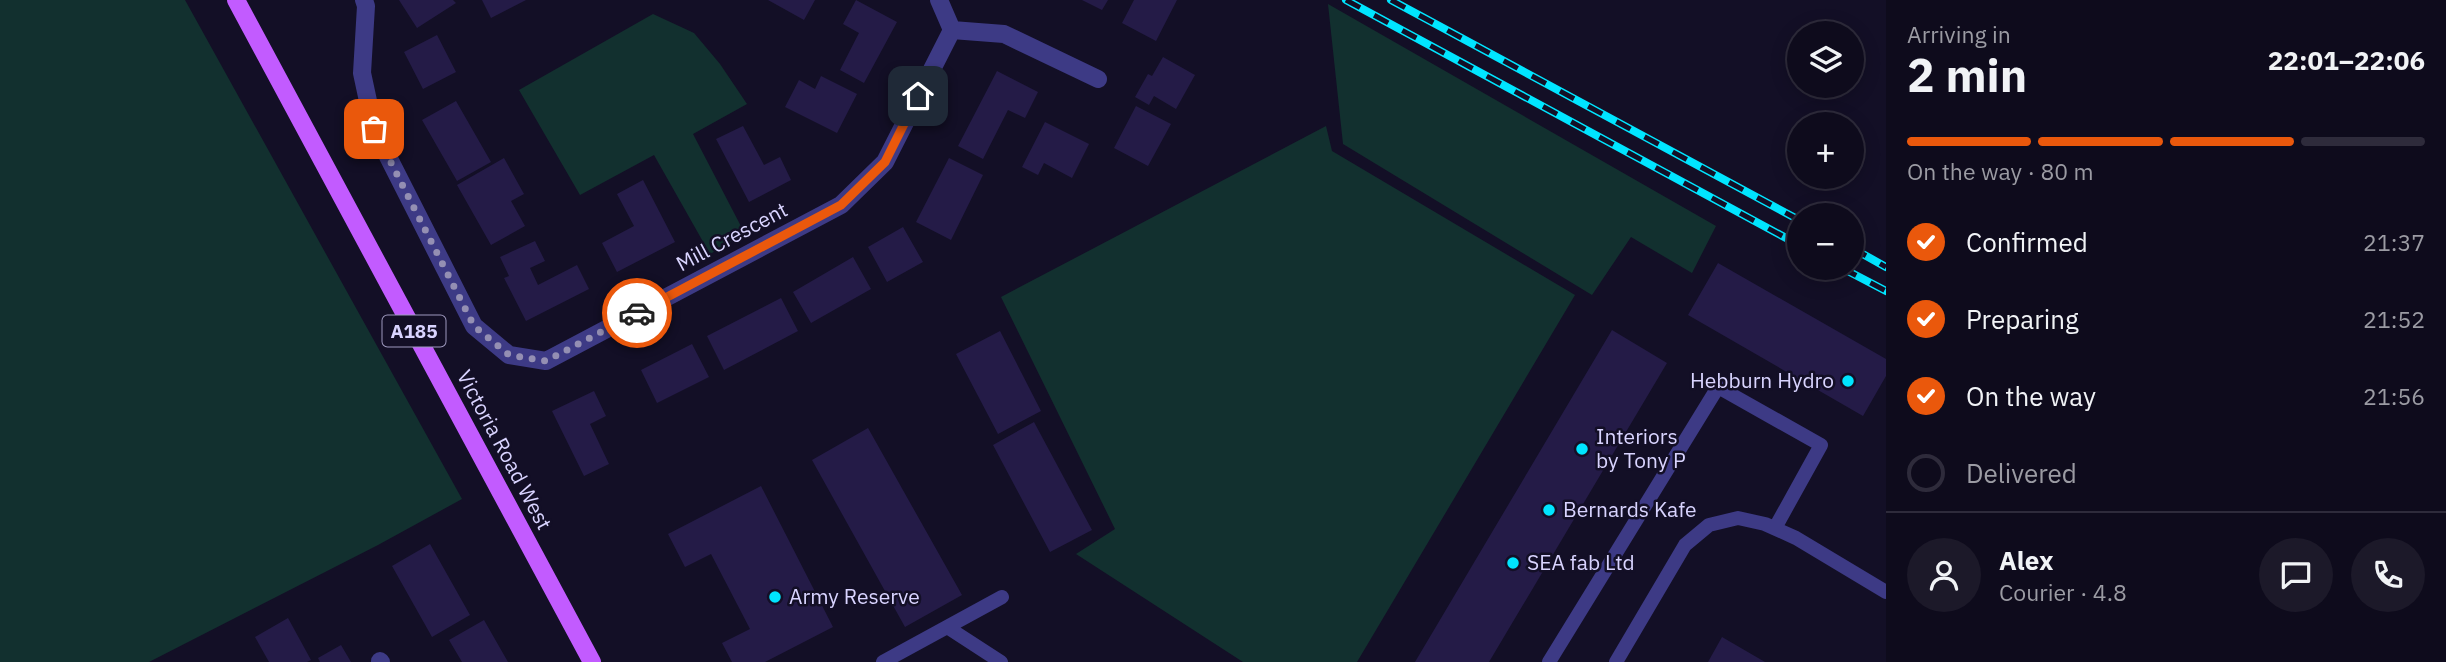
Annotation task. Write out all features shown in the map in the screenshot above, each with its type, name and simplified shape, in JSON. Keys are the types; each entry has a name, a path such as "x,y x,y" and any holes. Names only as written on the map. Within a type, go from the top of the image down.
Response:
{"main road":[{"name":"Victoria Road West","path":"236,0 592,662"}],"street":[{"name":"Mill Crescent","path":"363,0 366,6 362,73 374,129 380,142 474,326 509,355 546,361 841,205 885,162 952,30"},
{"path":"939,0 952,30 1004,34 1098,79"}],"lane":[{"path":"1549,662 1718,387 1821,445 1775,528"},
{"path":"1616,662 1685,545 1709,525 1738,518 1775,528 1886,592"},
{"path":"883,662 1002,597"},
{"path":"947,627 1001,662"}],"green space":[{"path":"0,0 185,0 462,499 149,662 0,662"},
{"path":"1328,4 1716,226 1692,273 1631,237 1592,295 1343,144"},
{"path":"653,14 694,33 720,64 747,104 693,134 745,234 710,254 654,155 580,195 519,90"},
{"path":"1326,126 1332,151 1575,295 1357,662 1243,662 1076,554 1115,529 1001,297"}],"building":[{"path":"399,0 453,0 456,3 417,28"},
{"path":"482,0 526,0 491,18"},
{"path":"768,0 815,0 804,20"},
{"path":"856,0 897,22 864,83 840,70 859,33 843,24"},
{"path":"1082,0 1108,0 1102,10"},
{"path":"1134,0 1177,0 1156,41 1122,23"},
{"path":"437,35 456,72 423,89 404,52"},
{"path":"1163,57 1195,75 1176,109 1154,96 1149,105 1135,97 1148,74 1152,76"},
{"path":"997,71 1038,92 1025,118 1008,110 983,159 958,146"},
{"path":"821,76 857,94 837,133 785,107 799,80 815,89"},
{"path":"456,101 491,162 457,181 422,120"},
{"path":"1136,106 1171,124 1148,166 1114,148"},
{"path":"1045,122 1089,144 1072,178 1044,163 1038,175 1022,167"},
{"path":"743,126 764,165 780,157 791,180 749,202 716,139"},
{"path":"504,158 524,194 511,201 525,226 491,245 457,185"},
{"path":"949,158 983,175 951,240 916,222"},
{"path":"643,180 675,242 617,272 602,243 634,226 617,194"},
{"path":"903,227 923,262 887,282 868,247"},
{"path":"535,241 545,261 530,268 538,285 577,265 589,289 526,321 504,278 509,276 500,257"},
{"path":"853,257 871,289 811,323 793,292"},
{"path":"1718,263 1886,359 1886,376 1863,416 1688,315"},
{"path":"781,298 798,331 724,370 707,336"},
{"path":"1612,330 1667,363 1489,662 1415,662"},
{"path":"1000,331 1041,411 998,434 956,354"},
{"path":"692,344 709,377 657,403 641,370"},
{"path":"594,391 606,416 590,424 609,464 584,476 552,411"},
{"path":"1034,422 1092,530 1050,552 993,445"},
{"path":"868,428 962,595 905,627 812,460"},
{"name":"Army Reserve","path":"761,486 833,627 765,662 732,662 722,643 750,629 711,554 685,567 668,534"},
{"path":"430,544 470,615 432,637 392,566"},
{"path":"288,618 311,660 269,662 255,637"},
{"path":"484,620 508,662 462,662 449,640"},
{"path":"1722,637 1765,662 1708,662"},
{"path":"341,645 351,662 320,662 318,658"}],"railway":[{"path":"1346,0 1787,239"},
{"path":"1391,0 1787,214"},
{"path":"1864,255 1886,267"},
{"path":"1864,280 1886,291"}],"way so far":[{"path":"374,129 474,326 509,355 546,361 637,313"}],"place":[{"name":"Hebburn Hydro","path":"1848,381"},
{"name":"Interiors by Tony P","path":"1582,449"},
{"name":"Bernards Kafe","path":"1549,510"},
{"name":"SEA fab Ltd","path":"1513,563"},
{"name":"Army Reserve","path":"775,597"}],"route":[{"path":"637,313 841,205 885,162 918,96"}]}
